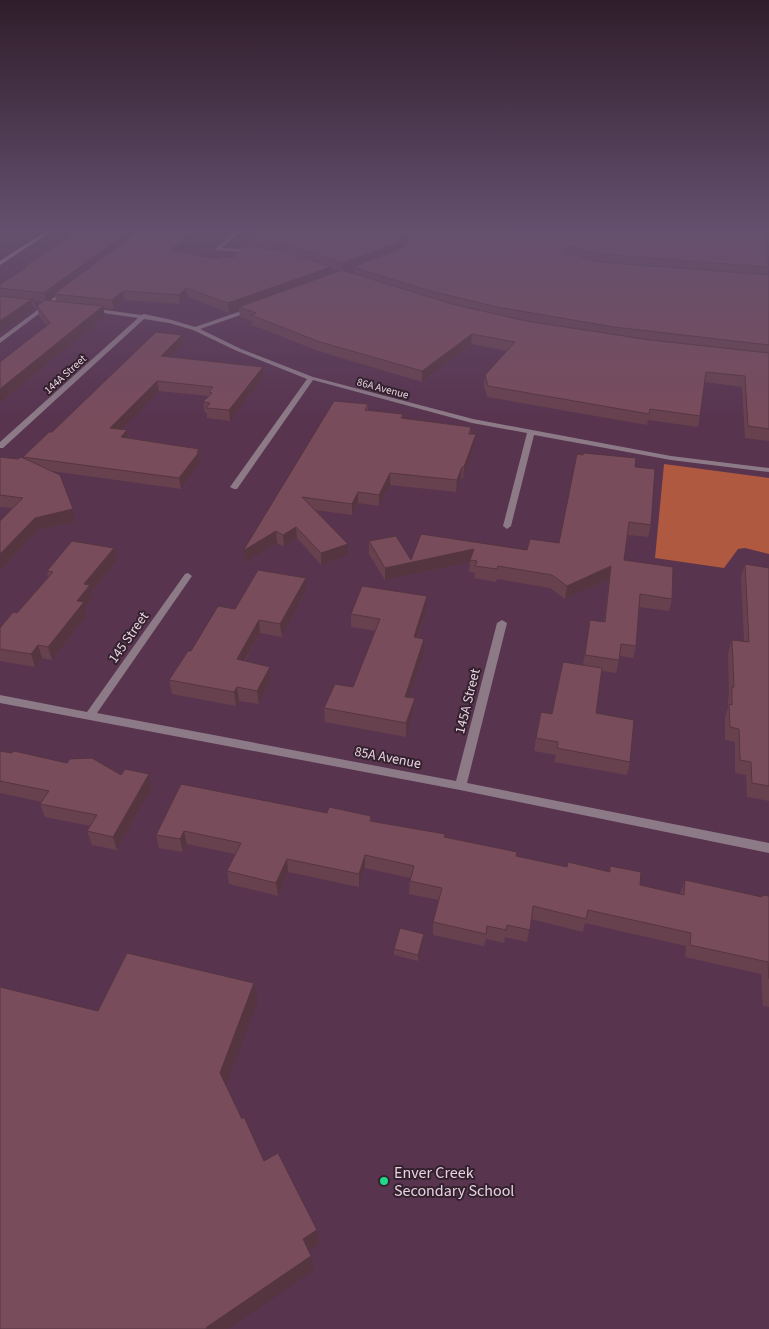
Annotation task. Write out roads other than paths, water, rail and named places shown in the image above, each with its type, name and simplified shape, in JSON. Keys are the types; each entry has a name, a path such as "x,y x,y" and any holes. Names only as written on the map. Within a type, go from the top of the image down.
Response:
{"street":[{"path":"0,341 65,293"},
{"path":"37,305 56,307"},
{"path":"195,330 264,305"},
{"name":"86A Avenue","path":"86,310 144,316 170,321 310,378 444,414 531,433 671,458 769,470"},
{"name":"144A Street","path":"0,446 144,316"},
{"path":"234,487 310,378"},
{"path":"507,526 531,433"},
{"name":"145 Street","path":"90,715 188,576"},
{"name":"145A Street","path":"460,786 502,623"},
{"name":"85A Avenue","path":"0,699 460,786 769,848"}],"place":[{"name":"Enver Creek Secondary School","path":"384,1181"}]}
